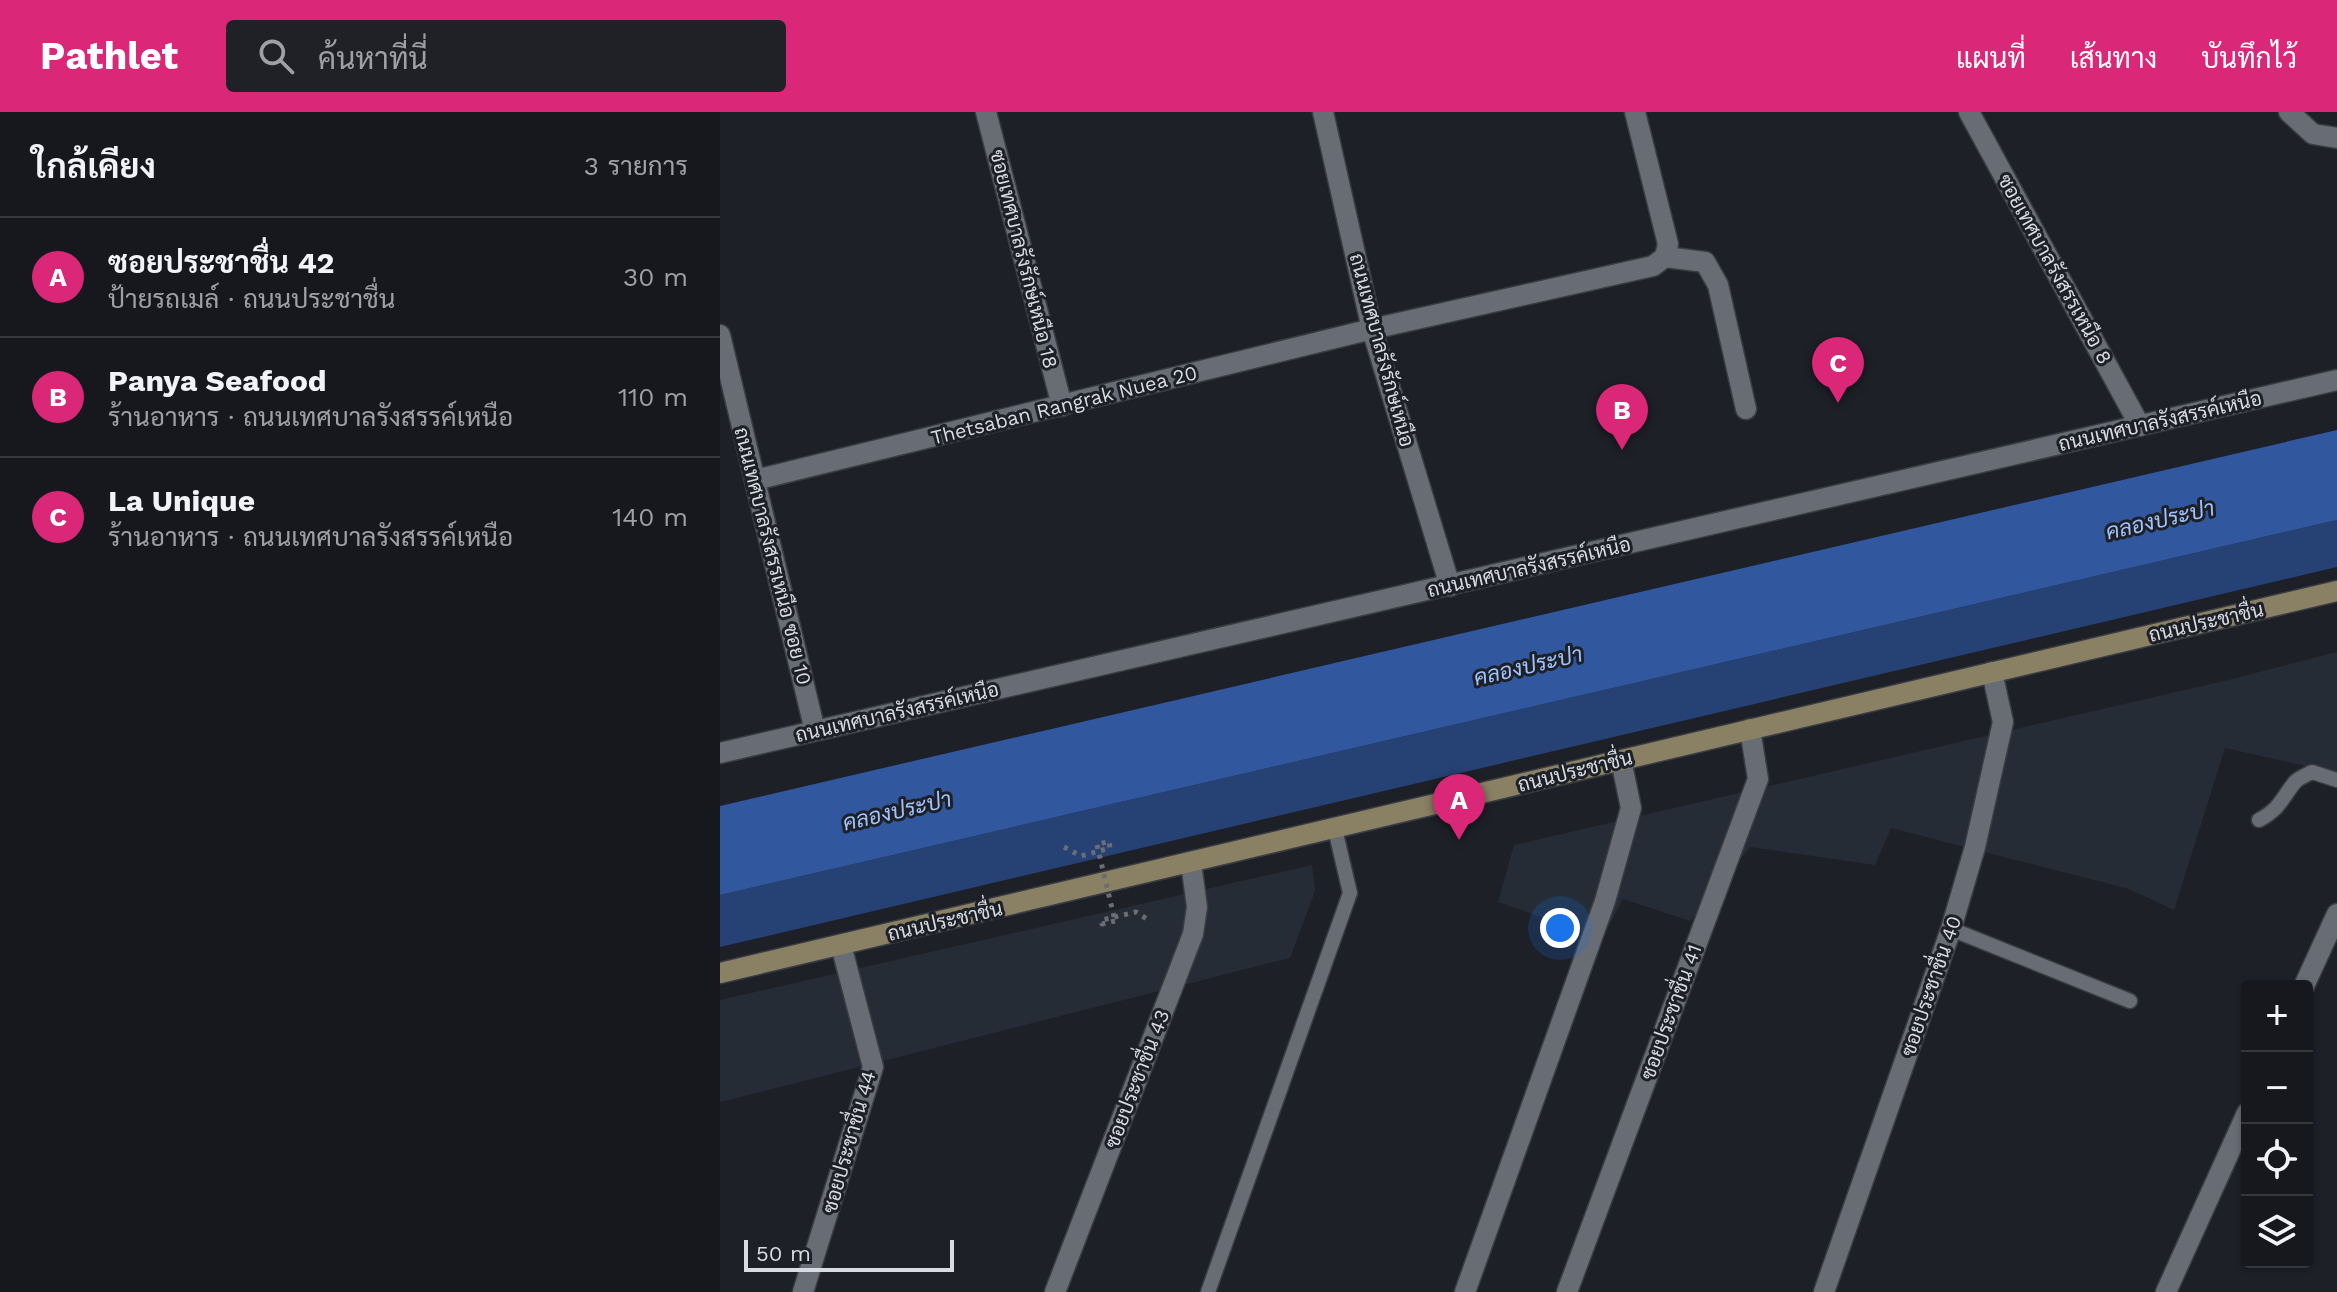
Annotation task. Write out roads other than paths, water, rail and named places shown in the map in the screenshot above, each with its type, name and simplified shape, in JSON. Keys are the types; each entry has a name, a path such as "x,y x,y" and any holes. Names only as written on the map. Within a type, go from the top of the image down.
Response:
{"main road":[{"name":"ถนนประชาชื่น","path":"720,973 2337,591"}],"street":[{"name":"ซอยเทศบาลรังรักษ์เหนือ 18","path":"986,112 1062,406"},
{"name":"ถนนเทศบาลรังรักษ์เหนือ","path":"1323,112 1372,329 1450,586"},
{"path":"1635,112 1668,244 1665,257 1705,262 1718,285 1746,409"},
{"name":"ซอยเทศบาลรังสรรเหนือ 8","path":"1969,112 2140,426"},
{"path":"2289,112 2313,134 2337,138"},
{"name":"Thetsaban Rangrak Nuea 20","path":"755,480 1372,329 1653,266 1665,257"},
{"name":"ถนนเทศบาลรังสรรเหนือ ซอย 10","path":"720,335 815,731"},
{"name":"ถนนเทศบาลรังสรรค์เหนือ","path":"720,753 2337,380"},
{"name":"ซอยประชาชื่น 40","path":"1824,1292 1951,929 1975,847 2003,722 1992,672"},
{"name":"ซอยประชาชื่น 41","path":"1567,1292 1758,779 1750,729"},
{"path":"1465,1292 1605,901 1631,808 1621,760"},
{"name":"ซอยประชาชื่น 43","path":"1055,1292 1193,934 1197,907 1191,863"},
{"path":"2307,980 2337,914"},
{"name":"ซอยประชาชื่น 44","path":"803,1292 873,1067 841,945"},
{"path":"2166,1292 2242,1124"}],"lane":[{"path":"2259,820 2270,814 2296,781 2312,772 2337,780"},
{"path":"1208,1292 1350,893 1335,829"},
{"path":"1951,929 2130,1001"}],"water":[{"name":"คลองประปา","path":"2337,430 2337,520 720,895 720,806"}],"place":[{"name":"La Unique","path":"1838,403"},
{"name":"Panya Seafood","path":"1622,450"},
{"name":"ซอยประชาชื่น 42","path":"1459,840"}]}
